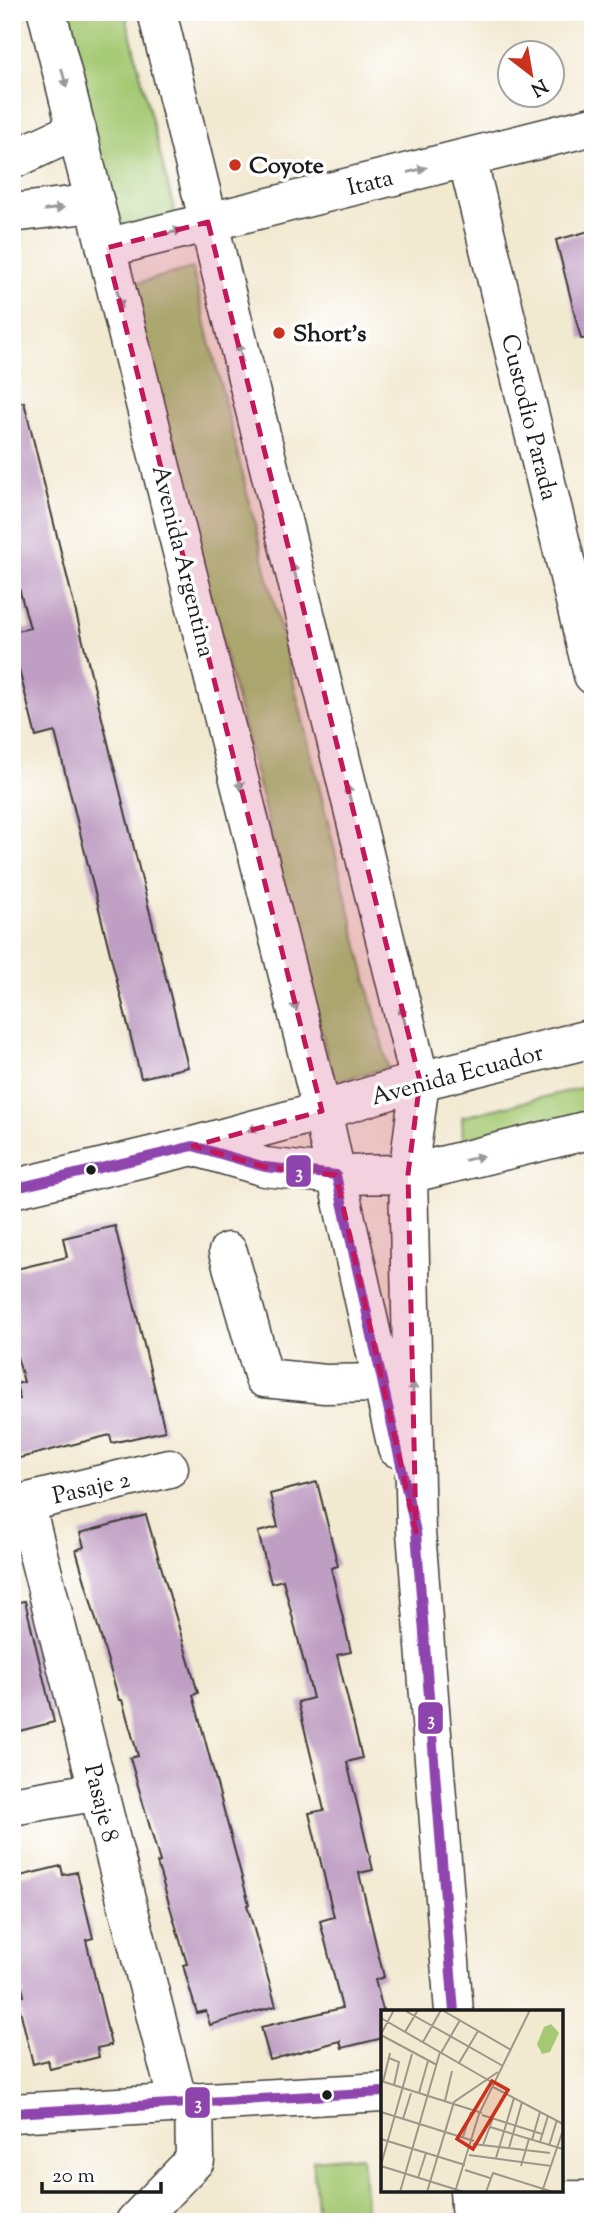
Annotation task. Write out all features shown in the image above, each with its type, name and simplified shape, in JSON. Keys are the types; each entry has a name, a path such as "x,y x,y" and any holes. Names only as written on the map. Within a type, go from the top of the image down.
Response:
{"main road":[{"name":"Avenida Argentina","path":"47,12 322,1111 416,1532"},
{"path":"157,12 420,1081 408,1174 416,1532 454,2010"},
{"name":"Itata","path":"106,248 593,126"},
{"path":"12,160 76,130"},
{"name":"Custodio Parada","path":"467,158 593,676"},
{"path":"12,213 95,203"},
{"name":"Avenida Ecuador","path":"12,1189 192,1146 420,1081 593,1038"},
{"path":"192,1146 265,1167 336,1175 408,1174 593,1129"},
{"path":"228,1252 264,1378 325,1384 383,1383"},
{"name":"Pasaje 2","path":"19,1504 169,1468"},
{"name":"Pasaje 8","path":"19,1504 186,2103 195,2161 135,2222"},
{"path":"12,1805 99,1791"},
{"path":"12,2113 381,2092"},
{"path":"470,2204 593,2200"}],"highlighted area":[{"path":"208,222 420,1081 408,1174 416,1532 336,1175 265,1167 193,1146 322,1111 106,248"}],"green space":[{"path":"61,12 125,12 177,222 116,234"},
{"path":"192,268 388,1068 334,1082 131,285"},
{"path":"593,1085 593,1112 463,1144 462,1117"},
{"path":"362,2156 367,2222 318,2222 313,2160"}],"building":[{"path":"593,230 593,338 581,339 556,240"},
{"path":"24,402 188,1067 141,1078 55,732 36,737 12,642 12,632 30,628 12,563 12,404"},
{"path":"115,1226 165,1431 112,1443 110,1435 12,1460 12,1401 20,1399 16,1384 24,1382 12,1338 12,1270 67,1257 63,1238"},
{"path":"317,1482 338,1566 331,1568 351,1652 337,1655 362,1758 347,1762 373,1870 359,1873 384,1977 375,1980 383,2010 381,2038 342,2048 340,2041 270,2060 261,2027 342,2008 320,1921 334,1917 309,1813 324,1810 298,1702 313,1698 283,1580 271,1583 258,1532 278,1527 270,1494"},
{"path":"146,1515 198,1693 193,1695 276,2006 210,2025 206,2011 197,2013 190,1990 183,1965 187,1964 130,1758 138,1756 76,1550 84,1547 80,1533"},
{"path":"25,1601 54,1722 12,1733 12,1603"},
{"path":"61,1866 63,1875 77,1872 93,1938 86,1940 111,2045 97,2048 99,2057 50,2069 48,2060 33,2064 17,1997 24,1996 12,1946 12,1878"}],"transit line":[{"name":"3","path":"12,1189 193,1146 265,1167 336,1175 416,1532 454,2010"},
{"name":"3","path":"12,2113 381,2092"}],"place":[{"name":"Coyote","path":"235,165"},
{"name":"Short's","path":"279,333"}]}
